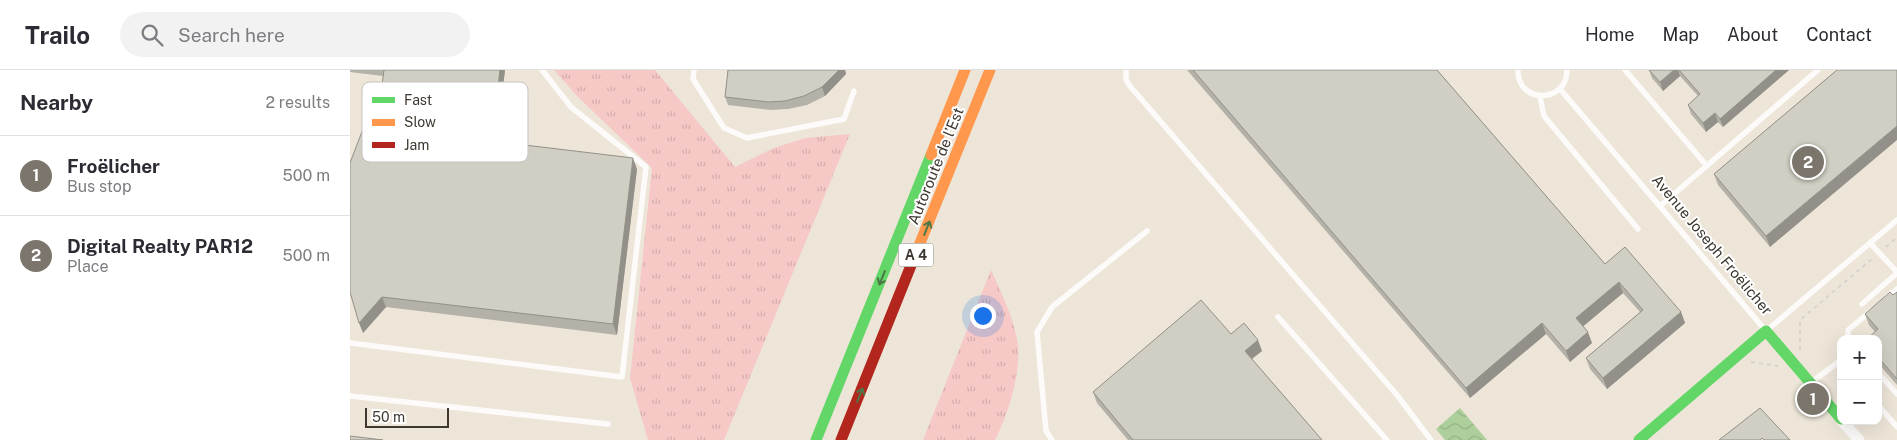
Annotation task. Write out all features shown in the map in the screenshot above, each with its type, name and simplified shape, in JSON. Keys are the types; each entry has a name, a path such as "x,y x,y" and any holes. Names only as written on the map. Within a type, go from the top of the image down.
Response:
{"main road":[{"name":"Autoroute de l’Est","path":"816,440 965,70"},
{"name":"Autoroute de l’Est","path":"841,440 990,70"},
{"name":"Avenue Joseph Froëlicher","path":"1766,331 1837,414"},
{"path":"1639,440 1766,331"}],"street":[{"name":"Avenue Joseph Froëlicher","path":"1846,425 1859,440"}],"lane":[{"path":"350,343 622,377 646,167 571,107 542,70"},
{"path":"694,70 693,79 724,128 747,138 844,119 854,91"},
{"path":"1126,70 1126,79 1129,85 1397,395 1431,440"},
{"path":"1518,70 1520,84 1525,90 1540,97 1555,94 1565,83 1567,70"},
{"path":"1625,70 1707,166"},
{"path":"1660,206 1818,70"},
{"name":"Avenue Joseph Froëlicher","path":"1560,89 1766,331"},
{"path":"1540,97 1544,116 1638,229"},
{"path":"1766,331 1897,220"},
{"path":"1052,440 1046,431 1037,332 1052,307 1147,231"},
{"path":"1862,304 1897,272 1870,243"},
{"path":"1884,300 1897,289"},
{"path":"1848,335 1848,330 1877,306"},
{"path":"1278,317 1387,440"},
{"path":"1810,383 1837,363"},
{"path":"1882,377 1897,394"},
{"path":"350,396 608,424"},
{"path":"1882,410 1897,427"}],"path":[{"path":"1800,352 1800,320 1897,237"},
{"path":"1750,362 1783,366"}],"green space":[{"path":"554,70 655,70 735,167 774,148 805,138 850,134 724,440 648,440 630,378 652,168 577,96"},
{"path":"991,270 1006,303 1017,339 1018,364 1005,418 995,440 923,440"}],"water":[{"path":"1460,408 1487,440 1445,440 1436,429"}],"building":[{"path":"384,70 500,70 498,82 382,82"},
{"path":"728,70 839,70 822,87 804,96 785,101 768,102 725,97"},
{"path":"1193,70 1437,70 1605,264 1625,247 1681,312 1603,378 1586,358 1643,310 1619,282 1576,318 1588,332 1566,351 1542,323 1466,388"},
{"path":"1649,70 1674,70 1660,82"},
{"path":"1679,70 1776,70 1720,119 1715,113 1703,123 1688,105 1700,94"},
{"path":"1837,70 1897,70 1897,126 1766,236 1714,174"},
{"path":"362,132 362,162 528,162 528,145 633,158 613,324 382,297 359,323 350,292 350,163"},
{"path":"1890,292 1893,295 1897,292 1897,379 1882,362 1882,335 1871,335 1878,329 1865,314"},
{"path":"1201,300 1231,334 1244,323 1258,340 1245,351 1322,440 1133,440 1093,392"},
{"path":"1760,408 1790,440 1764,440 1762,438 1760,440 1719,440"},
{"path":"350,436 383,440 350,440"}],"traffic: fast":[{"path":"816,440 931,155"},
{"path":"1639,440 1766,331 1837,414"}],"traffic: slow":[{"path":"931,155 965,70"},
{"path":"916,253 990,70"}],"traffic: jam":[{"path":"841,440 916,253"}],"place":[{"name":"Digital Realty PAR12","path":"1808,162"},
{"name":"Froëlicher","path":"1813,399"}]}
